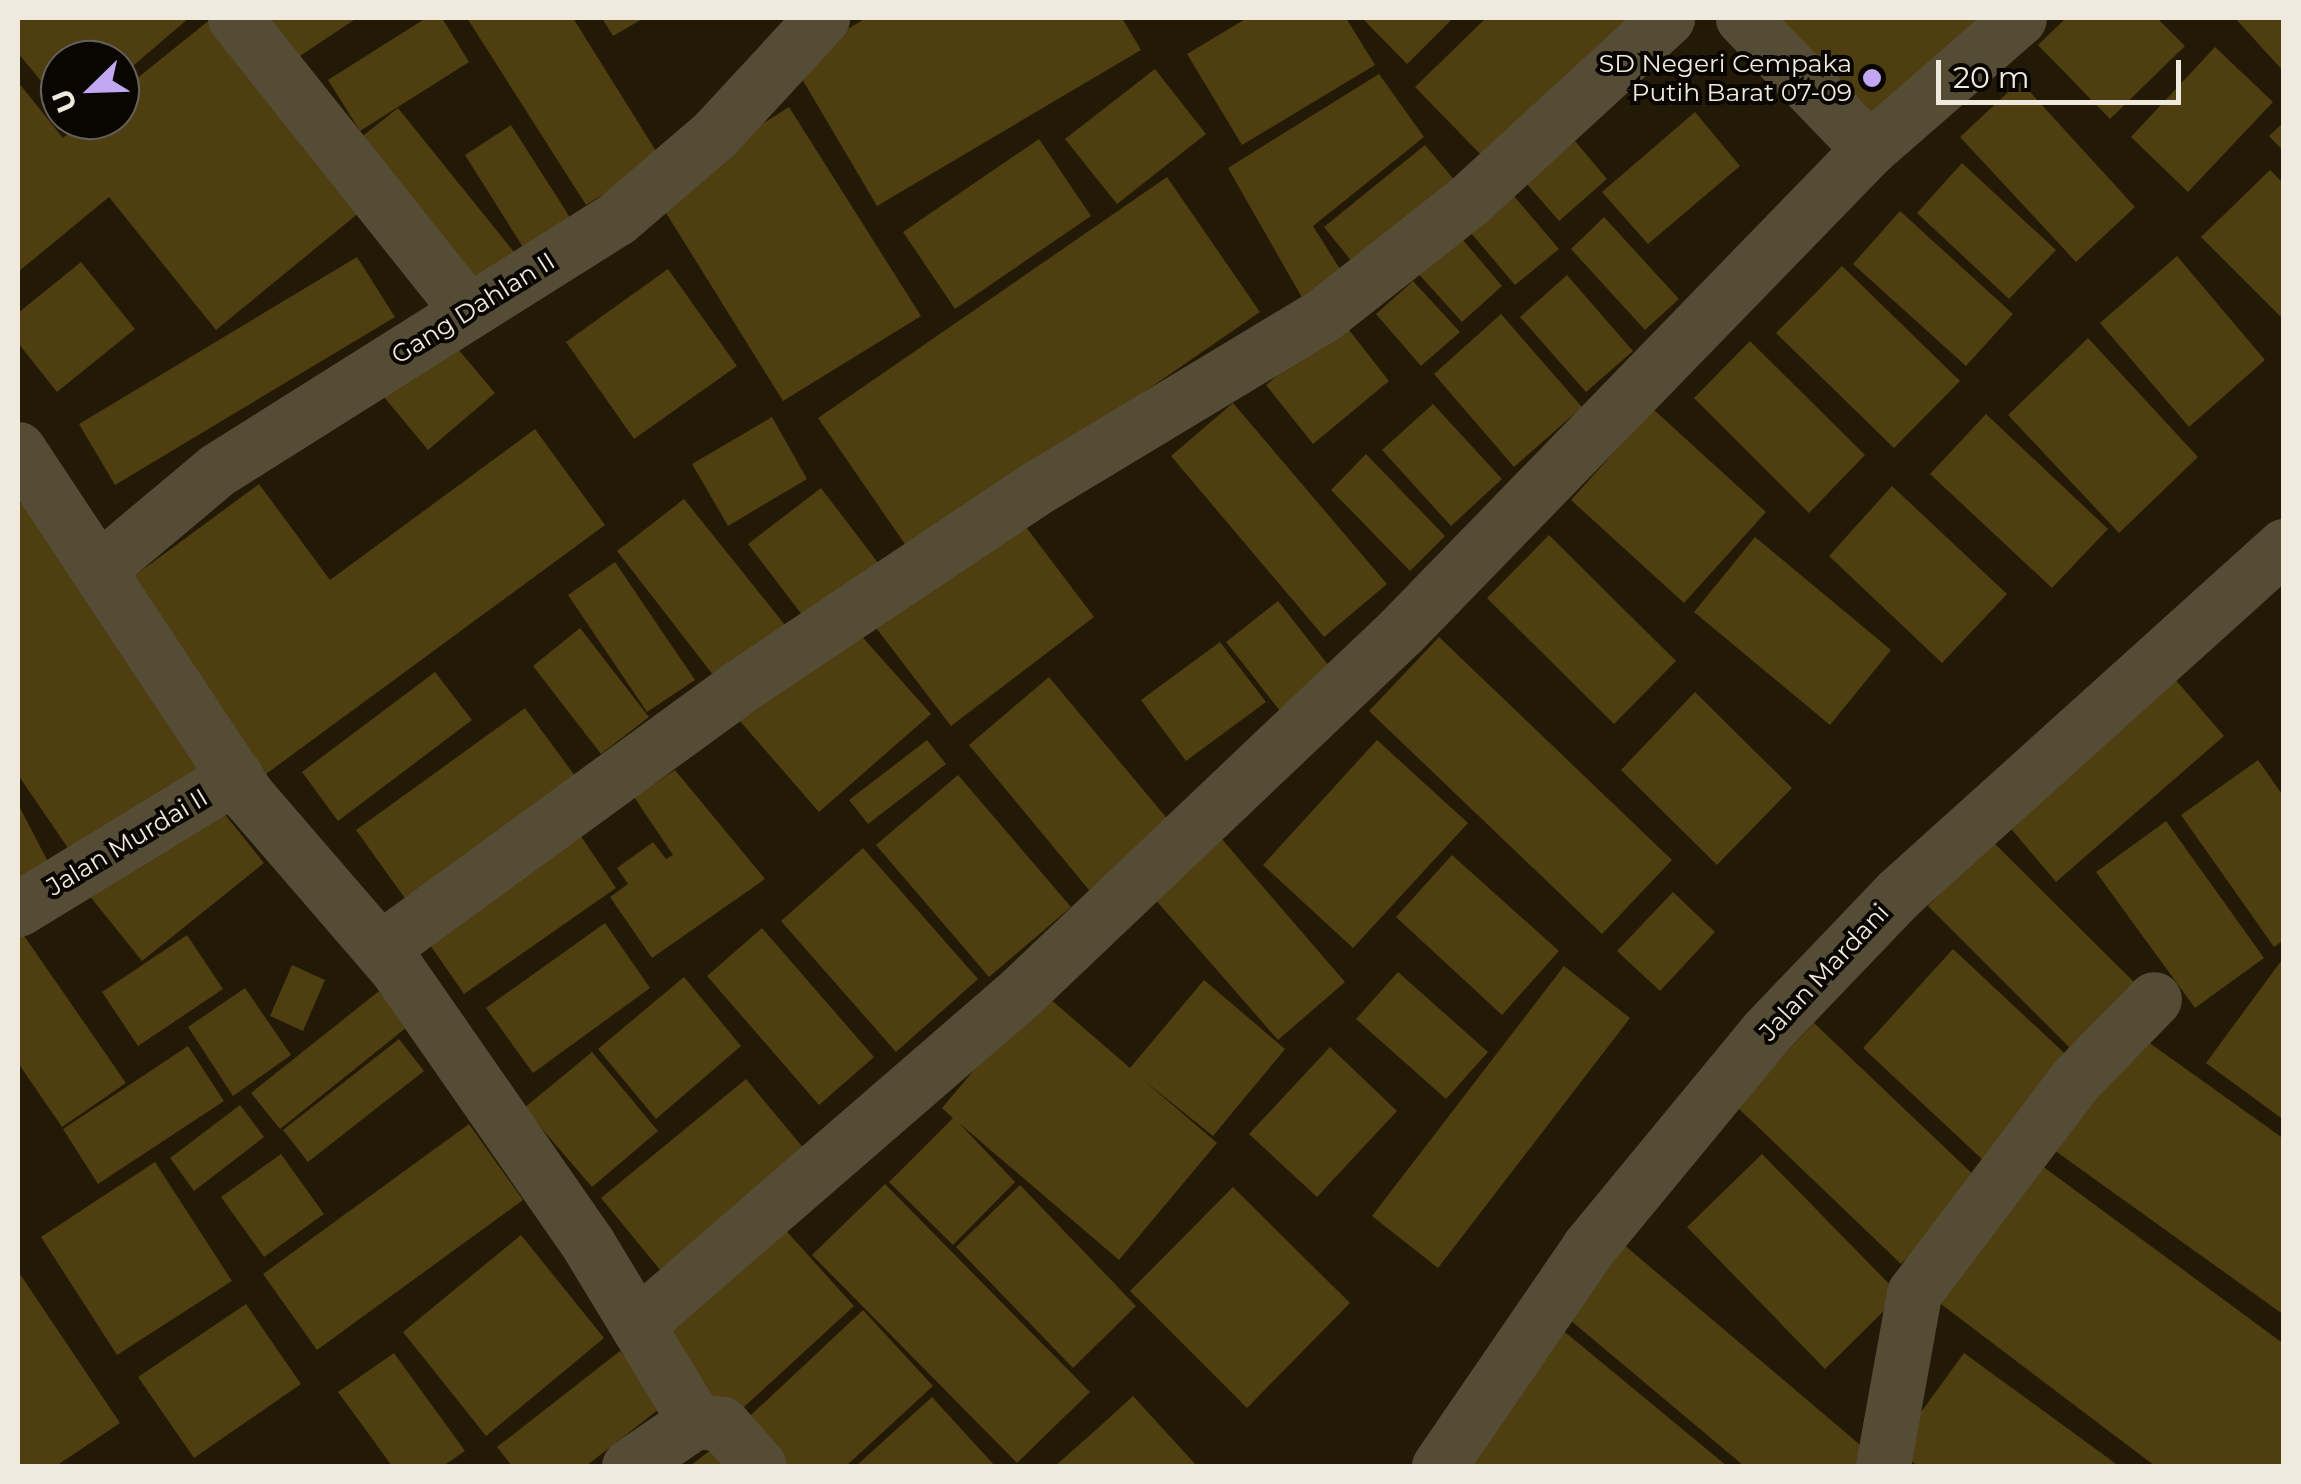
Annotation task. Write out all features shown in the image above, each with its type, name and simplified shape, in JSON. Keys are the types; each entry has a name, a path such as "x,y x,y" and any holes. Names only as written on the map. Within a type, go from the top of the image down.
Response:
{"street":[{"path":"235,18 467,310"},
{"name":"Gang Dahlan II","path":"99,568 216,470 616,218 716,134 822,18"},
{"path":"380,950 736,689 1038,487 1322,316 1467,202 1667,18"},
{"path":"1744,18 1869,149"},
{"path":"638,1324 1020,992 1401,631 1869,149 2020,18"},
{"path":"18,449 236,776 380,950 638,1324 695,1421"},
{"name":"Jalan Mardani","path":"1439,1466 1588,1248 1779,1018 1898,894 2284,546"},
{"name":"Jalan Murdai II","path":"18,908 236,776"},
{"path":"1882,1466 1914,1293 2075,1080 2154,999"},
{"path":"629,1466 695,1421 722,1424 760,1466"}],"building":[{"path":"18,18 189,18 140,60 140,40 40,40 40,80 18,53"},
{"path":"212,18 366,207 216,330 109,197 18,272 18,82 40,109 40,140 140,140 140,76"},
{"path":"269,18 357,18 297,58"},
{"path":"426,18 442,18 469,62 360,131 328,80"},
{"path":"467,18 573,18 661,159 586,205"},
{"path":"602,18 644,18 613,36"},
{"path":"866,18 1122,18 1141,50 877,206 792,62"},
{"path":"1247,18 1346,18 1375,65 1242,145 1187,54"},
{"path":"1362,18 1453,18 1407,64"},
{"path":"1486,18 1630,18 1486,160 1415,87"},
{"name":"SD Negeri Cempaka Putih Barat 07-09","path":"1782,18 1983,18 1872,129 1772,28"},
{"path":"2066,18 2157,18 2185,46 2110,119 2038,45"},
{"path":"2235,18 2284,18 2284,72"},
{"path":"2215,47 2273,102 2188,192 2131,137"},
{"path":"1155,69 1206,134 1117,204 1065,139"},
{"path":"1379,74 1424,137 1313,226 1350,285 1308,308 1228,168"},
{"path":"2020,81 2135,207 2076,262 1960,137"},
{"path":"789,107 921,316 783,401 653,192"},
{"path":"398,108 523,263 475,301 350,146"},
{"path":"1695,112 1740,166 1648,244 1602,192"},
{"path":"2284,122 2284,152 2269,136"},
{"path":"511,125 578,230 531,260 465,155"},
{"path":"1039,139 1091,216 955,309 903,232"},
{"path":"1575,141 1607,179 1559,221 1526,183"},
{"path":"1425,145 1467,195 1365,278 1324,227"},
{"path":"1962,163 2056,250 2009,299 1917,213"},
{"path":"2270,170 2284,184 2284,320 2201,237"},
{"path":"1167,177 1260,312 911,553 818,418"},
{"path":"1508,189 1559,249 1515,285 1465,226"},
{"path":"1900,211 2013,314 1966,366 1853,264"},
{"path":"1604,217 1679,299 1645,330 1571,249"},
{"path":"1458,234 1502,286 1462,322 1416,271"},
{"path":"2177,256 2265,360 2189,427 2100,323"},
{"path":"357,257 395,317 115,485 79,424"},
{"path":"81,262 135,329 57,392 18,343 18,313"},
{"path":"1842,266 1960,381 1894,448 1776,333"},
{"path":"668,269 737,366 634,439 566,342"},
{"path":"1567,275 1633,351 1586,392 1520,317"},
{"path":"1413,281 1460,332 1421,366 1376,314"},
{"path":"1501,314 1582,407 1514,467 1434,374"},
{"path":"1342,321 1389,381 1313,444 1266,385"},
{"path":"442,330 495,393 428,450 374,385"},
{"path":"2088,338 2198,457 2119,533 2008,415"},
{"path":"1750,341 1865,455 1809,513 1694,398"},
{"path":"1233,403 1387,584 1324,637 1171,456"},
{"path":"1433,404 1502,479 1451,526 1382,450"},
{"path":"1653,409 1766,512 1684,603 1571,500"},
{"path":"1986,414 2108,529 2052,588 1930,474"},
{"path":"772,417 807,479 728,526 692,464"},
{"path":"535,429 605,525 266,774 126,582 259,484 330,580"},
{"path":"1366,454 1445,536 1410,571 1331,490"},
{"path":"1892,486 2007,594 1942,663 1829,556"},
{"path":"821,488 882,568 809,624 748,544"},
{"path":"26,499 215,773 81,867 18,775 18,505"},
{"path":"684,499 785,625 717,680 617,551"},
{"path":"1014,511 1094,617 951,726 870,620"},
{"path":"1549,535 1676,661 1614,724 1487,598"},
{"path":"1755,537 1891,650 1830,725 1694,612"},
{"path":"615,562 695,680 647,712 568,595"},
{"path":"1278,601 1336,675 1284,716 1226,642"},
{"path":"849,622 931,714 819,812 738,719"},
{"path":"580,628 649,717 601,754 533,666"},
{"path":"1439,637 1672,860 1602,934 1369,711"},
{"path":"1220,642 1266,702 1186,761 1141,700"},
{"path":"435,672 472,720 338,821 302,772"},
{"path":"1049,677 1170,822 1089,890 969,745"},
{"path":"2175,679 2224,736 2056,882 2008,825"},
{"path":"1695,692 1792,788 1717,865 1621,770"},
{"path":"525,708 584,788 414,911 356,830"},
{"path":"927,740 946,764 868,824 849,800"},
{"path":"1377,740 1468,823 1353,948 1263,865"},
{"path":"2258,760 2284,797 2284,940 2274,947 2181,815"},
{"path":"675,770 765,879 652,958 610,897 628,884 617,868 653,842 666,859 673,855 634,797"},
{"path":"958,775 1071,907 989,977 876,845"},
{"path":"211,797 264,863 142,961 89,895"},
{"path":"18,804 58,881 18,902"},
{"path":"2166,821 2264,958 2195,1008 2096,872"},
{"path":"574,826 616,888 464,994 421,932"},
{"path":"1215,831 1345,982 1278,1040 1147,890"},
{"path":"1992,841 2139,987 2074,1052 1928,906"},
{"path":"863,848 978,979 896,1052 781,921"},
{"path":"1452,855 1559,951 1502,1015 1396,917"},
{"path":"1673,892 1715,932 1660,991 1617,951"},
{"path":"605,923 650,988 533,1073 486,1008"},
{"path":"18,927 126,1083 62,1127 18,1063"},
{"path":"762,928 874,1057 819,1105 707,976"},
{"path":"187,935 223,989 138,1046 102,992"},
{"path":"1953,949 2076,1064 1984,1161 1863,1048"},
{"path":"2284,957 2284,1120 2206,1063"},
{"path":"292,965 325,980 303,1031 270,1016"},
{"path":"1564,966 1630,1018 1438,1268 1372,1216"},
{"path":"1398,972 1488,1052 1446,1099 1356,1019"},
{"path":"684,977 741,1046 656,1119 598,1049"},
{"path":"1204,980 1285,1049 1213,1136 1141,1078 1217,1143 1119,1260 959,1123 1015,1182 953,1245 889,1182 953,1118 942,1108 1041,991 1130,1068"},
{"path":"245,988 291,1055 233,1096 188,1027"},
{"path":"379,991 407,1027 280,1129 251,1093"},
{"path":"1814,1023 1980,1181 1901,1264 1735,1105"},
{"path":"2130,1029 2284,1139 2284,1315 2047,1145"},
{"path":"399,1039 424,1071 308,1162 283,1130"},
{"path":"188,1046 224,1101 98,1184 63,1129"},
{"path":"1330,1047 1397,1111 1317,1197 1249,1134"},
{"path":"592,1052 658,1131 592,1187 524,1108"},
{"path":"746,1079 815,1162 670,1282 601,1198"},
{"path":"240,1105 264,1137 194,1191 170,1158"},
{"path":"469,1124 523,1200 317,1350 263,1274"},
{"path":"281,1154 324,1214 264,1257 221,1197"},
{"path":"1762,1154 1900,1295 1825,1369 1687,1227"},
{"path":"2030,1157 2284,1344 2284,1466 2155,1466 1929,1295"},
{"path":"155,1162 232,1281 117,1355 41,1237"},
{"path":"885,1184 1090,1392 1017,1463 812,1255"},
{"path":"1020,1185 1136,1306 1073,1368 956,1247"},
{"path":"1233,1187 1350,1303 1247,1408 1130,1291"},
{"path":"771,1214 854,1306 731,1419 648,1327"},
{"path":"521,1235 604,1338 486,1436 403,1332"},
{"path":"1616,1238 1872,1455 1863,1466 1744,1466 1557,1309"},
{"path":"18,1271 120,1423 56,1466 18,1466"},
{"path":"246,1304 301,1384 194,1458 138,1377"},
{"path":"863,1310 933,1386 846,1466 771,1466 736,1429"},
{"path":"1560,1328 1727,1466 1466,1466"},
{"path":"620,1351 663,1406 586,1466 512,1466 497,1447"},
{"path":"394,1353 465,1451 443,1466 392,1466 338,1392"},
{"path":"1964,1353 2119,1466 1918,1466 1894,1449"},
{"path":"1133,1396 1197,1466 1055,1466 1097,1429"},
{"path":"932,1397 995,1466 856,1466"},
{"path":"721,1442 739,1466 690,1466"}],"place":[{"name":"SD Negeri Cempaka Putih Barat 07-09","path":"1872,78"}]}
